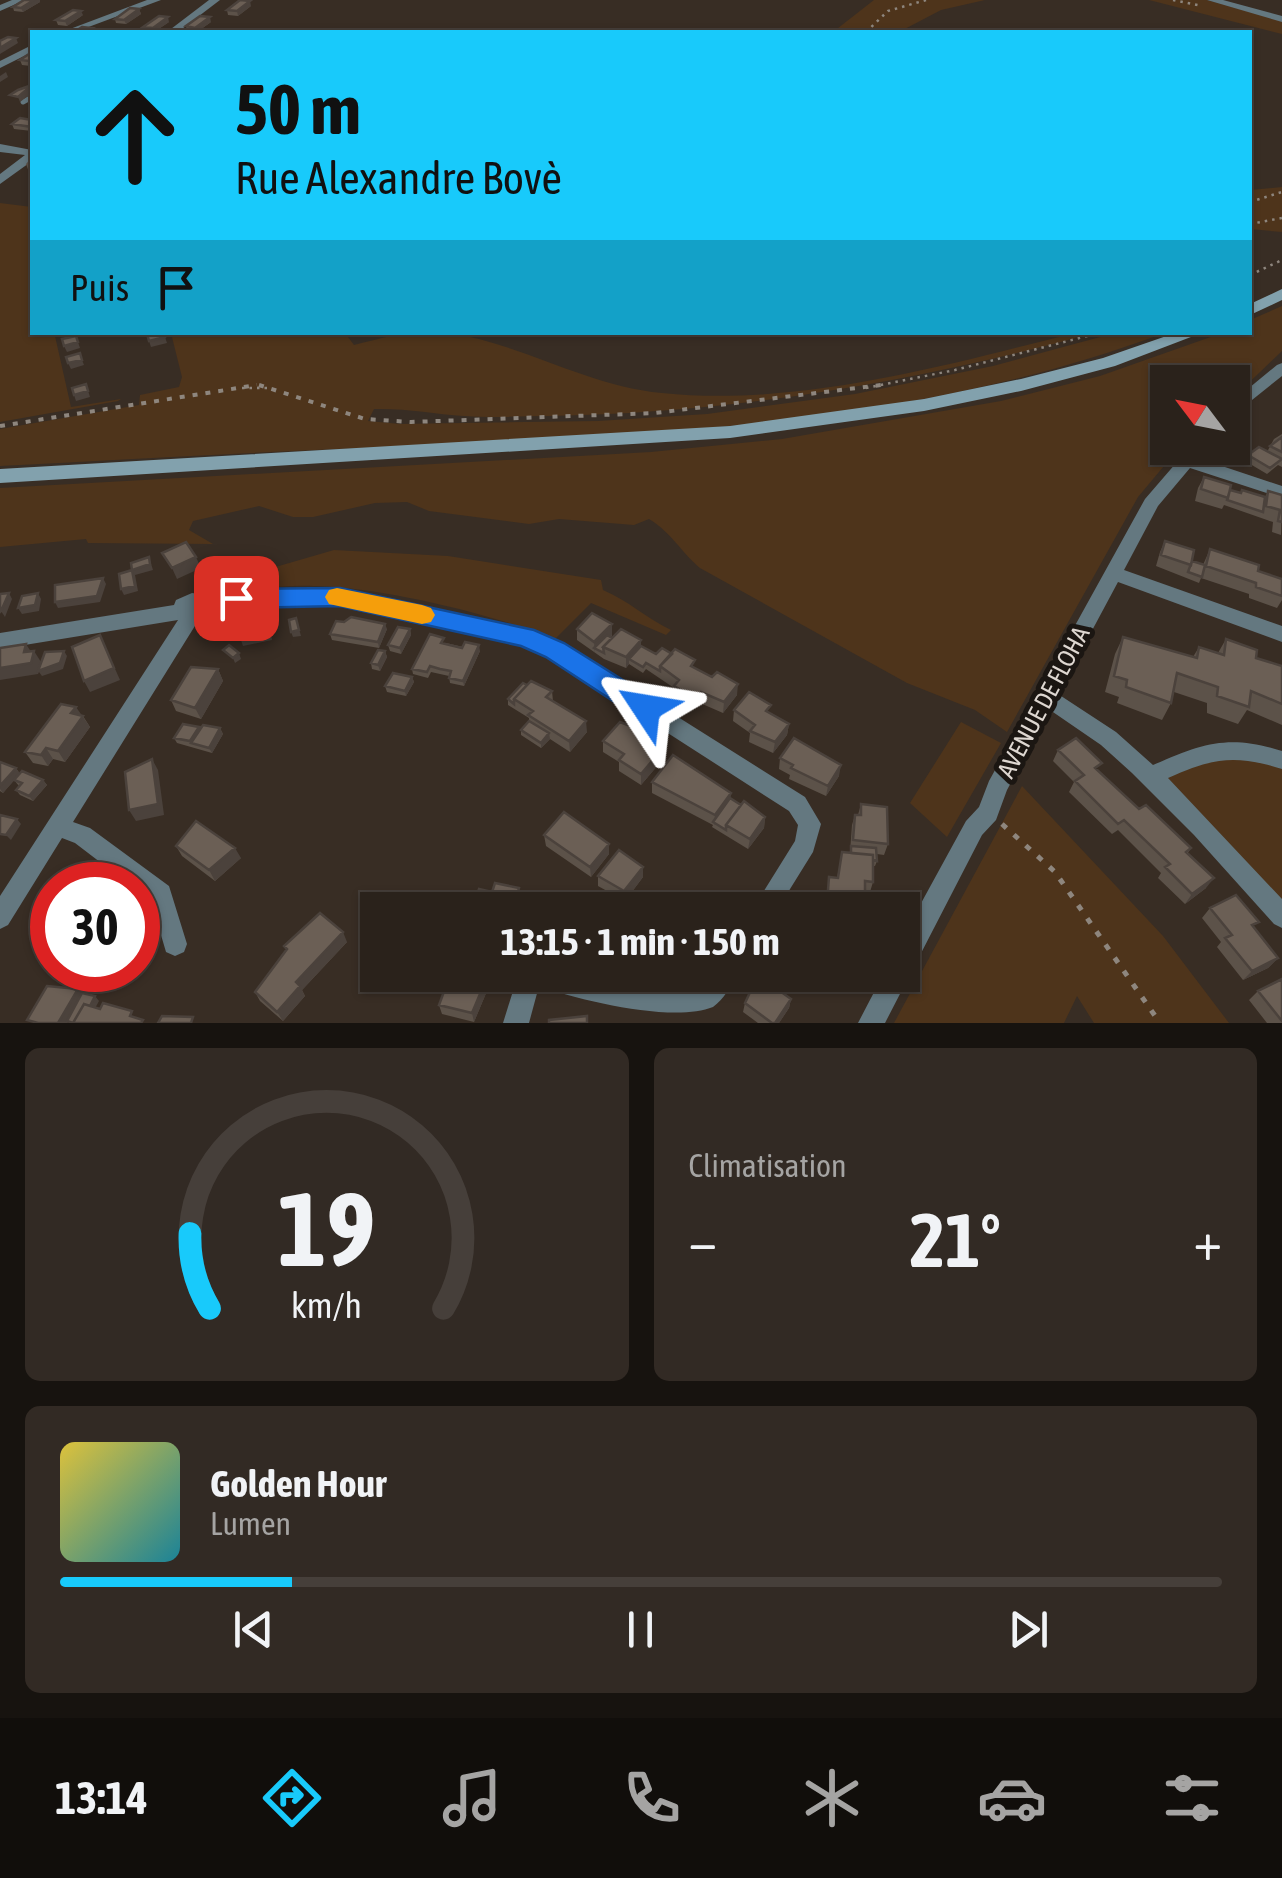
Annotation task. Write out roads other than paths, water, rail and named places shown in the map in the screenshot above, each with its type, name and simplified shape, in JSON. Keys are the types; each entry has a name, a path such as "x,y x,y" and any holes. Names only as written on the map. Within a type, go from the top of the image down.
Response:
{"main road":[{"path":"1252,309 1282,294"},
{"path":"0,476 749,430 924,405 1021,385 1109,362 1187,335"}],"street":[{"path":"0,8 20,0"},
{"path":"73,30 156,0"},
{"path":"175,30 215,0"},
{"path":"1212,0 1282,20"},
{"path":"0,65 30,49"},
{"path":"0,136 30,141"},
{"path":"0,148 30,154"},
{"path":"0,180 30,156"},
{"path":"1250,395 1282,368"},
{"name":"AVENUE DE FLOHA","path":"920,930 974,828 988,813 997,788 1112,573 1151,504 1182,465"},
{"path":"1217,465 1282,492"},
{"path":"1112,573 1282,634"},
{"path":"0,641 289,596 340,597 525,637 555,650 796,804 810,824 805,845 775,892"},
{"path":"0,917 60,827 192,610"},
{"path":"1047,698 1095,729 1148,776 1208,834 1282,916"},
{"path":"1148,776 1213,749 1232,746 1282,760"},
{"path":"60,827 82,834 161,894 175,944"},
{"path":"516,1023 525,992"},
{"path":"610,992 673,1008 698,1003 713,992"},
{"path":"870,1023 887,992"}],"lane":[{"path":"23,102 30,98"}]}
